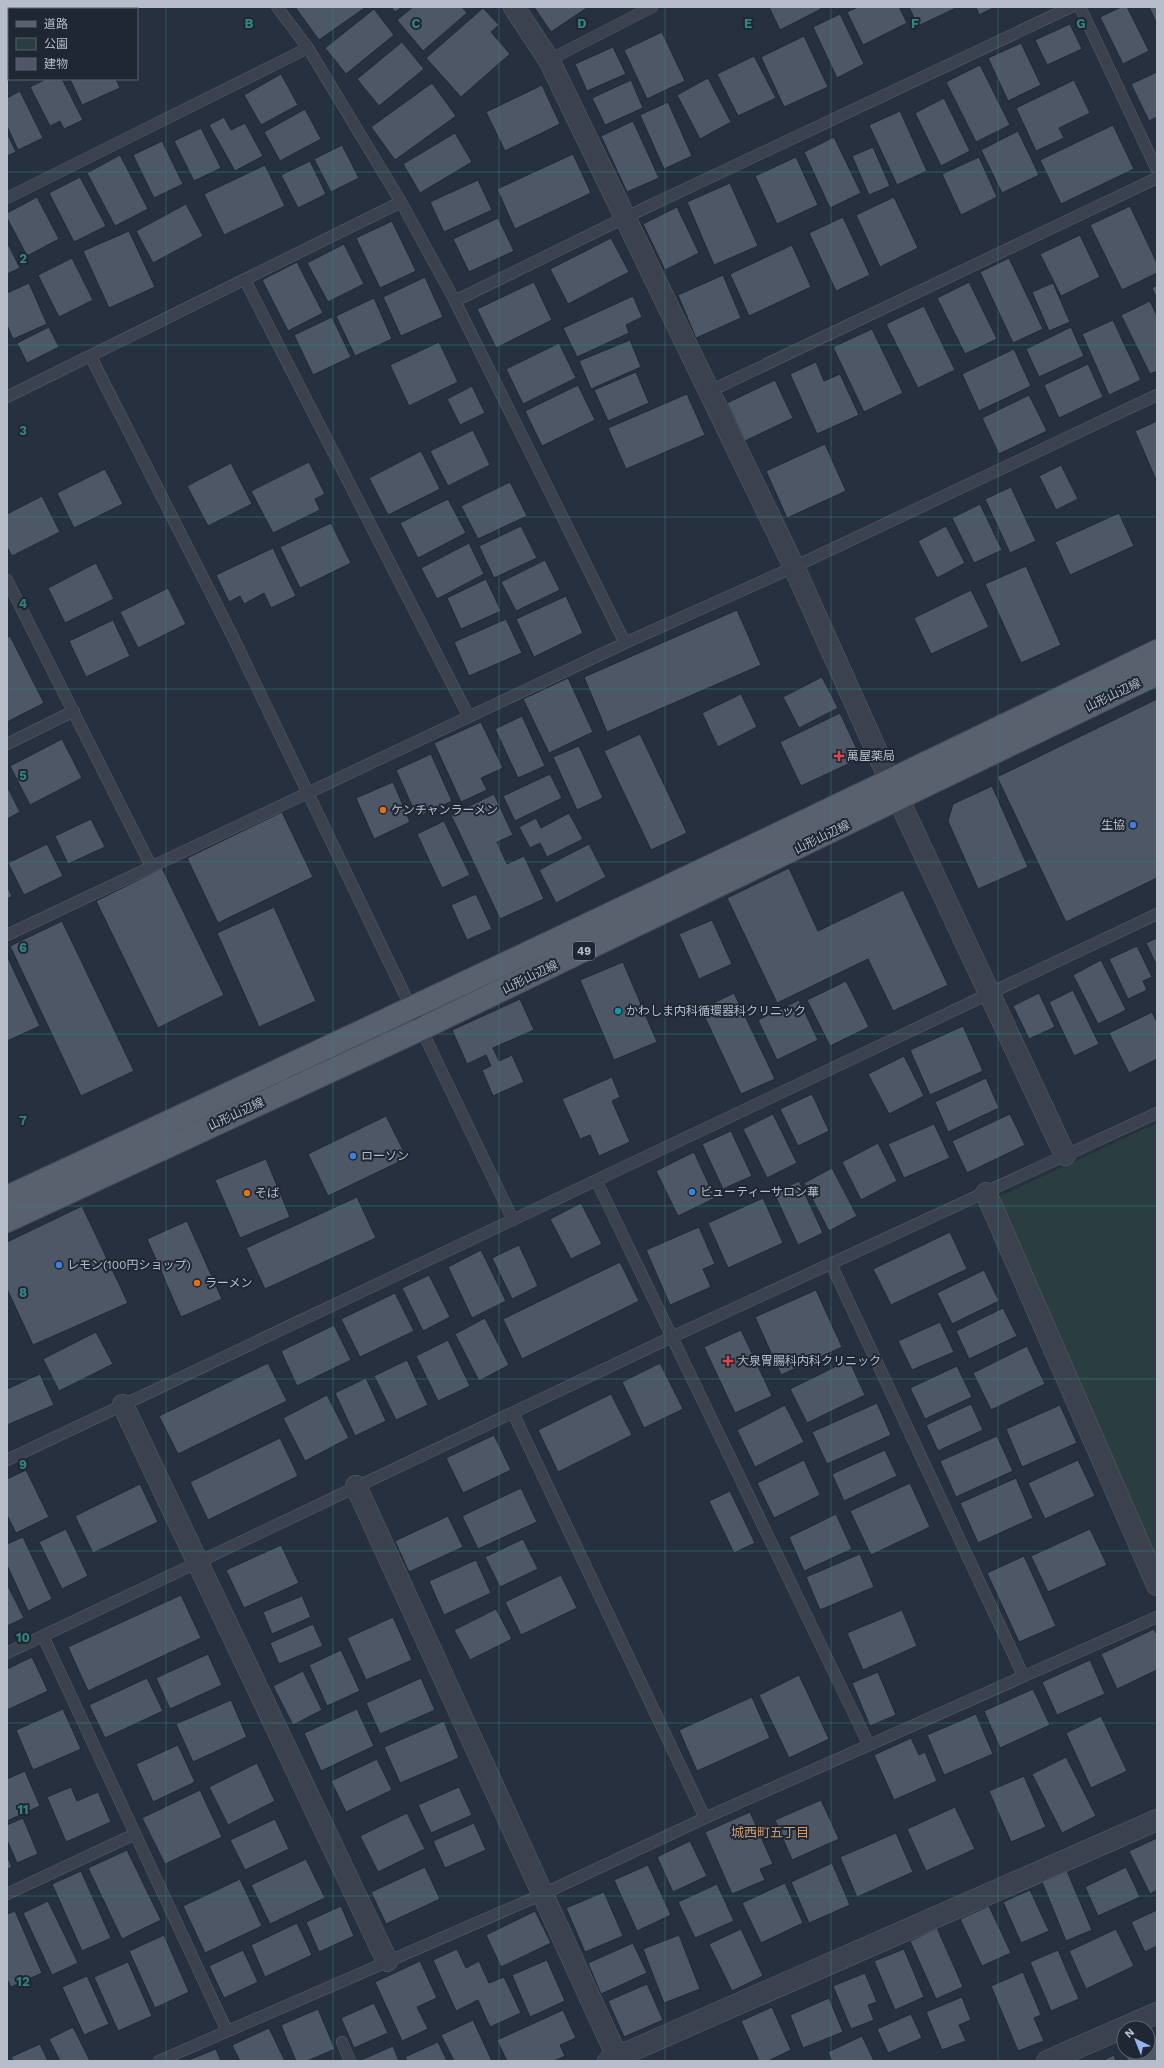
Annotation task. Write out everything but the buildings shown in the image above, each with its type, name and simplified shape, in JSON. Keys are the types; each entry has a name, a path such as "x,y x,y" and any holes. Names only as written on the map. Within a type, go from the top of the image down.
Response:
{"main road":[{"name":"山形山辺線","path":"7,1221 421,1029 895,790 1157,651"},
{"name":"山形山辺線","path":"7,1197 412,1009 895,790 1157,674"}],"street":[{"path":"514,7 549,60 708,392 794,567 895,790 1065,1155"},
{"path":"986,1193 1157,1585"},
{"path":"123,1405 387,1961"},
{"path":"356,1486 543,1894 615,2060 1157,1820"},
{"path":"1047,2061 1157,2013"}],"lane":[{"path":"277,7 308,48 401,202 454,301 625,643"},
{"path":"549,60 652,7"},
{"path":"454,301 624,218 1071,7"},
{"path":"1080,7 1157,170"},
{"path":"7,198 308,48"},
{"path":"708,392 1157,178"},
{"path":"7,397 401,202"},
{"path":"245,280 470,717"},
{"path":"91,356 232,635 513,1220"},
{"path":"7,935 625,643 794,567 1157,395"},
{"path":"7,580 151,866"},
{"path":"7,744 74,711"},
{"path":"7,1460 596,1182 1157,914"},
{"path":"7,1653 672,1337 1157,1113"},
{"path":"596,1182 869,1745"},
{"path":"831,1264 1023,1675"},
{"path":"513,1413 705,1818"},
{"path":"159,2061 543,1894 705,1818 1023,1675 1157,1617"},
{"path":"42,1636 227,2031"},
{"path":"7,1894 135,1834"},
{"path":"342,2042 350,2061"}],"green space":[{"path":"1157,1123 1157,1559 998,1197"}],"place":[{"name":"萬屋薬局","path":"839,756"},
{"name":"ケンチャンラーメン","path":"383,810"},
{"name":"生協","path":"1133,825"},
{"name":"かわしま内科循環器科クリニック","path":"618,1011"},
{"name":"ローソン","path":"353,1156"},
{"name":"ビューティーサロン華","path":"692,1192"},
{"name":"そば","path":"247,1193"},
{"name":"レモン(100円ショップ)","path":"59,1265"},
{"name":"ラーメン","path":"197,1283"},
{"name":"大泉胃腸科内科クリニック","path":"728,1361"}],"district":[{"name":"城西町五丁目","path":"770,1832"}]}
